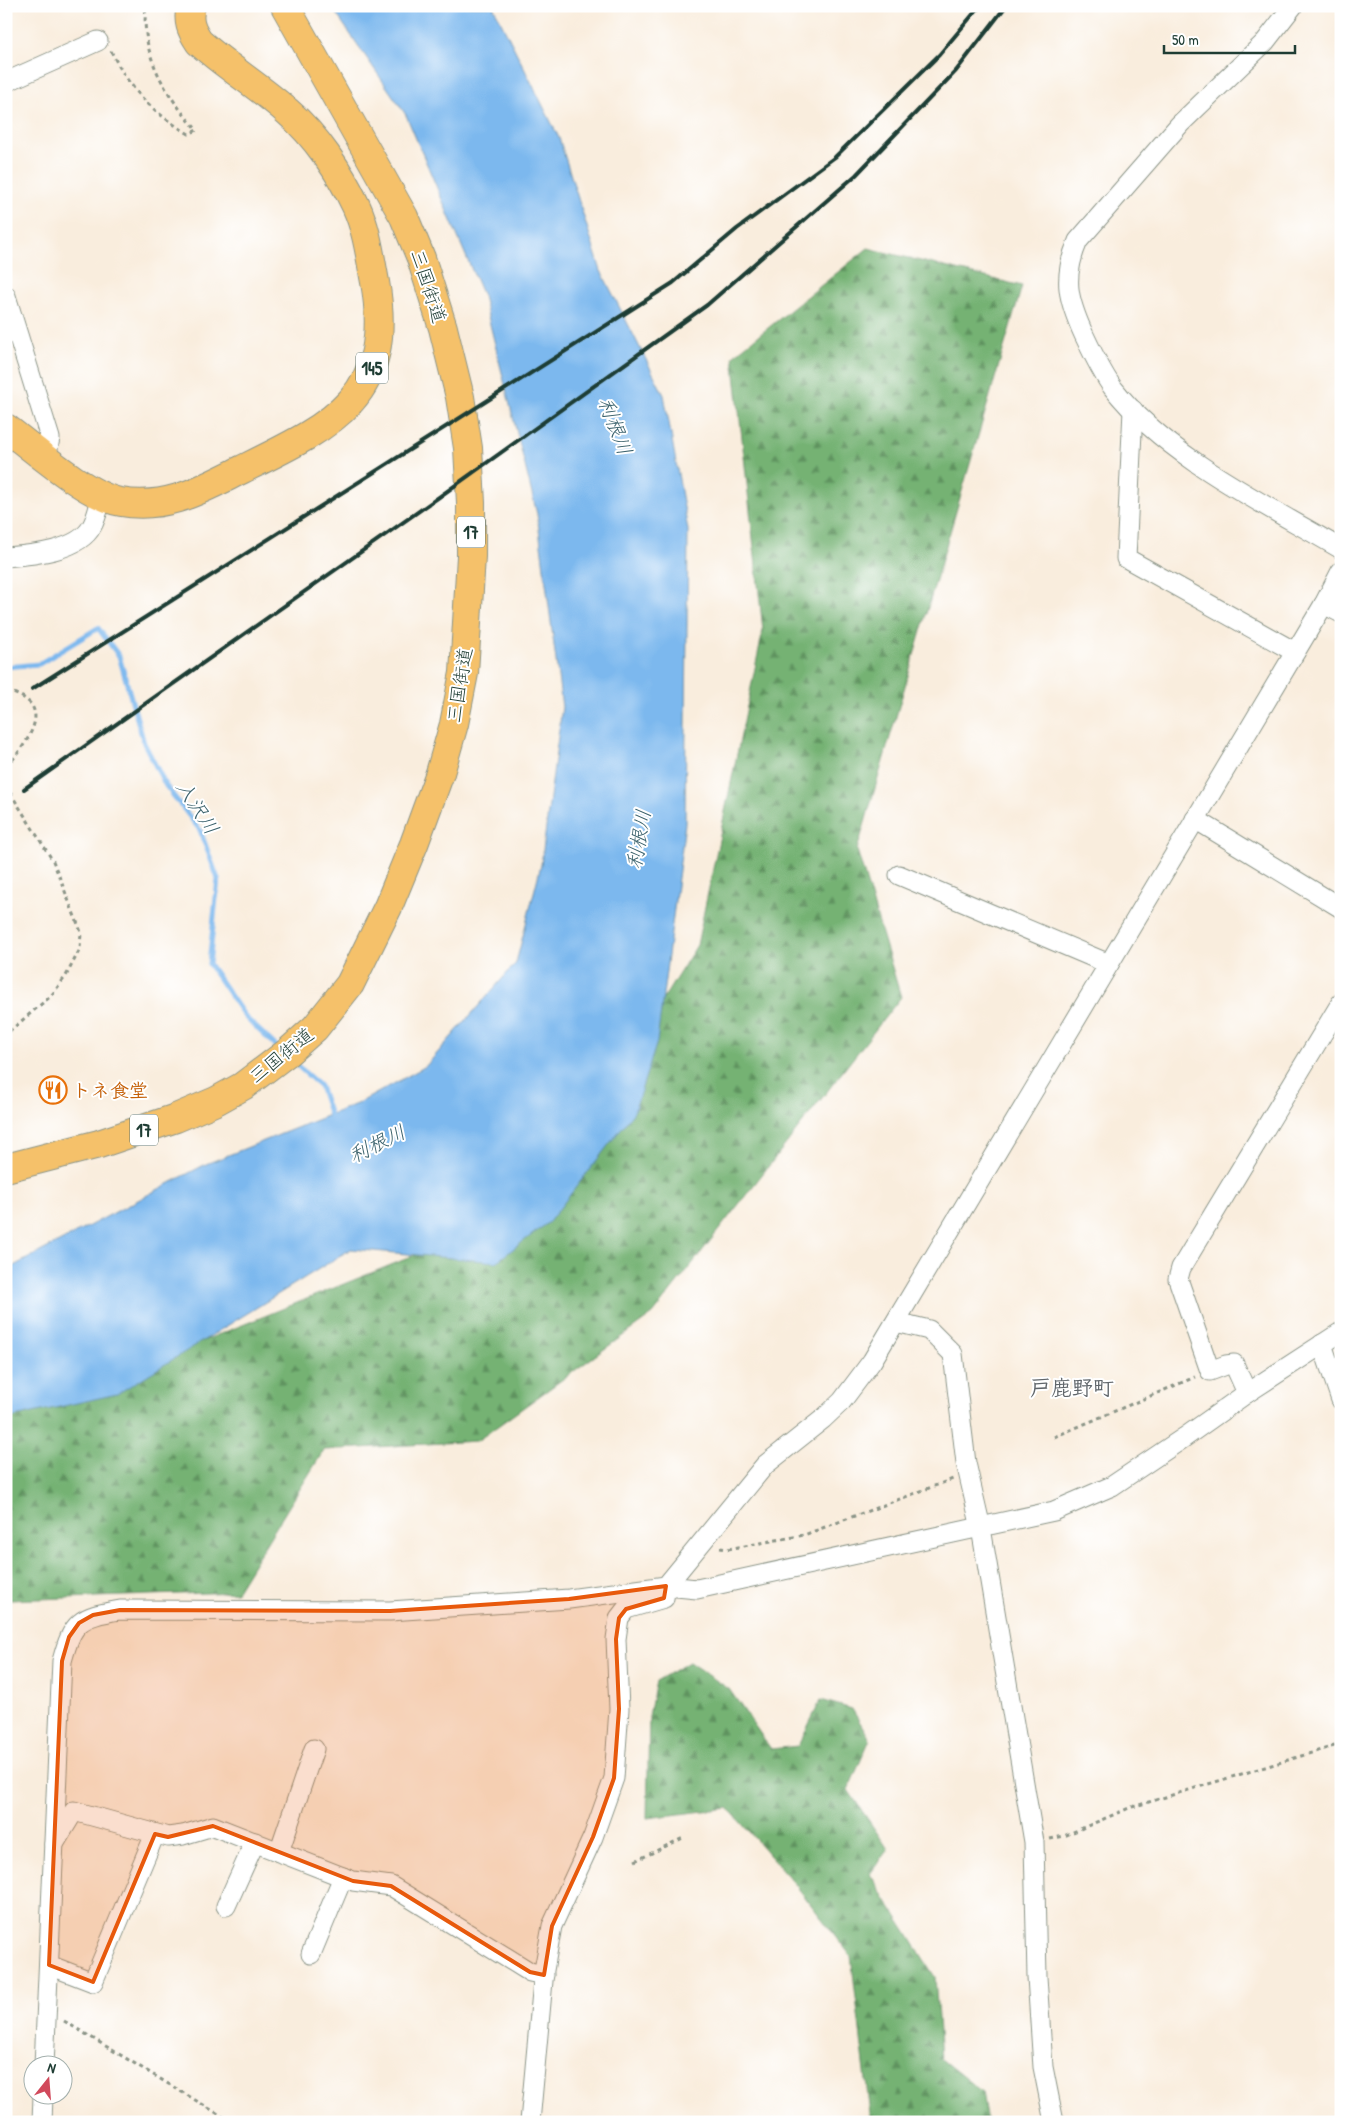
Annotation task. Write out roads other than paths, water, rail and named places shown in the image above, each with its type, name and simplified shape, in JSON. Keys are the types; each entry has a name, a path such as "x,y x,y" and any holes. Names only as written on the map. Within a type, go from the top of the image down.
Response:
{"highway":[{"name":"145","path":"6,428 46,459 102,496 118,502 144,505 170,502 196,492 306,437 336,416 352,401 372,368 378,347 377,292 364,229 355,205 321,148 306,130 288,112 199,42 190,29 190,6"},
{"name":"三国街道","path":"6,1168 99,1144 176,1118 216,1101 243,1086 279,1059 315,1028 336,1002 358,969 388,907 440,773 454,724 464,673 469,616 471,503 468,448 460,397 443,328 421,258 404,217 285,6"}],"street":[{"path":"1293,6 1265,42 1173,131 1096,218 1078,241 1072,255 1068,288 1076,316 1087,341 1112,387 1141,419 1193,461 1341,549"},
{"path":"6,82 98,41"},
{"path":"6,296 50,438 46,459"},
{"path":"1133,410 1126,558 1295,652"},
{"path":"6,557 27,555 69,545 81,540 92,526 102,496"},
{"path":"530,2122 544,1975 552,1926 593,1837 614,1778 620,1709 616,1640 619,1618 626,1609 664,1598 666,1586 765,1465 823,1419 842,1401 872,1361 1324,604 1341,571"},
{"path":"1324,604 1341,613"},
{"path":"1195,819 1341,908"},
{"path":"899,875 1109,964"},
{"path":"1247,1393 1234,1364 1226,1365 1210,1372 1178,1279 1180,1268 1341,1003"},
{"path":"896,1322 929,1330 954,1354 968,1473 981,1528 1034,1842 1037,1977 1044,2067 1054,2122"},
{"path":"44,2056 62,1661 69,1637 79,1622 93,1615 129,1610 390,1611 569,1599 666,1586 697,1589 981,1528 1054,1511 1112,1486 1247,1393 1341,1332"},
{"path":"1322,1344 1341,1400"},
{"path":"279,1852 314,1749"},
{"path":"54,1845 74,1812 168,1837 214,1826 353,1881 391,1886 530,1972 544,1975"},
{"path":"48,1965 93,1982 154,1834"},
{"path":"226,1906 255,1842"},
{"path":"311,1954 343,1877"},
{"path":"42,2122 43,2106"}],"water":[{"name":"利根川","path":"331,6 493,6 559,138 601,271 664,395 688,530 685,823 657,1042 634,1112 549,1222 496,1262 351,1249 117,1394 6,1419 6,1270 206,1164 359,1103 426,1066 516,963 541,865 562,707 537,514 483,296 406,115"}],"waterway":[{"name":"入沢川","path":"6,667 39,664 98,628 119,656 144,743 166,786 200,830 218,879 209,964 245,1017 279,1049"},
{"name":"入沢川","path":"291,1060 320,1086 332,1121"}],"railway":[{"path":"32,689 673,283 737,229 835,157 939,55 980,6"},
{"path":"24,789 439,497 707,305 856,175 956,71 1006,6"}],"place":[{"name":"トネ食堂","path":"53,1090"}],"district":[{"name":"戸鹿野町","path":"1072,1387"}]}
